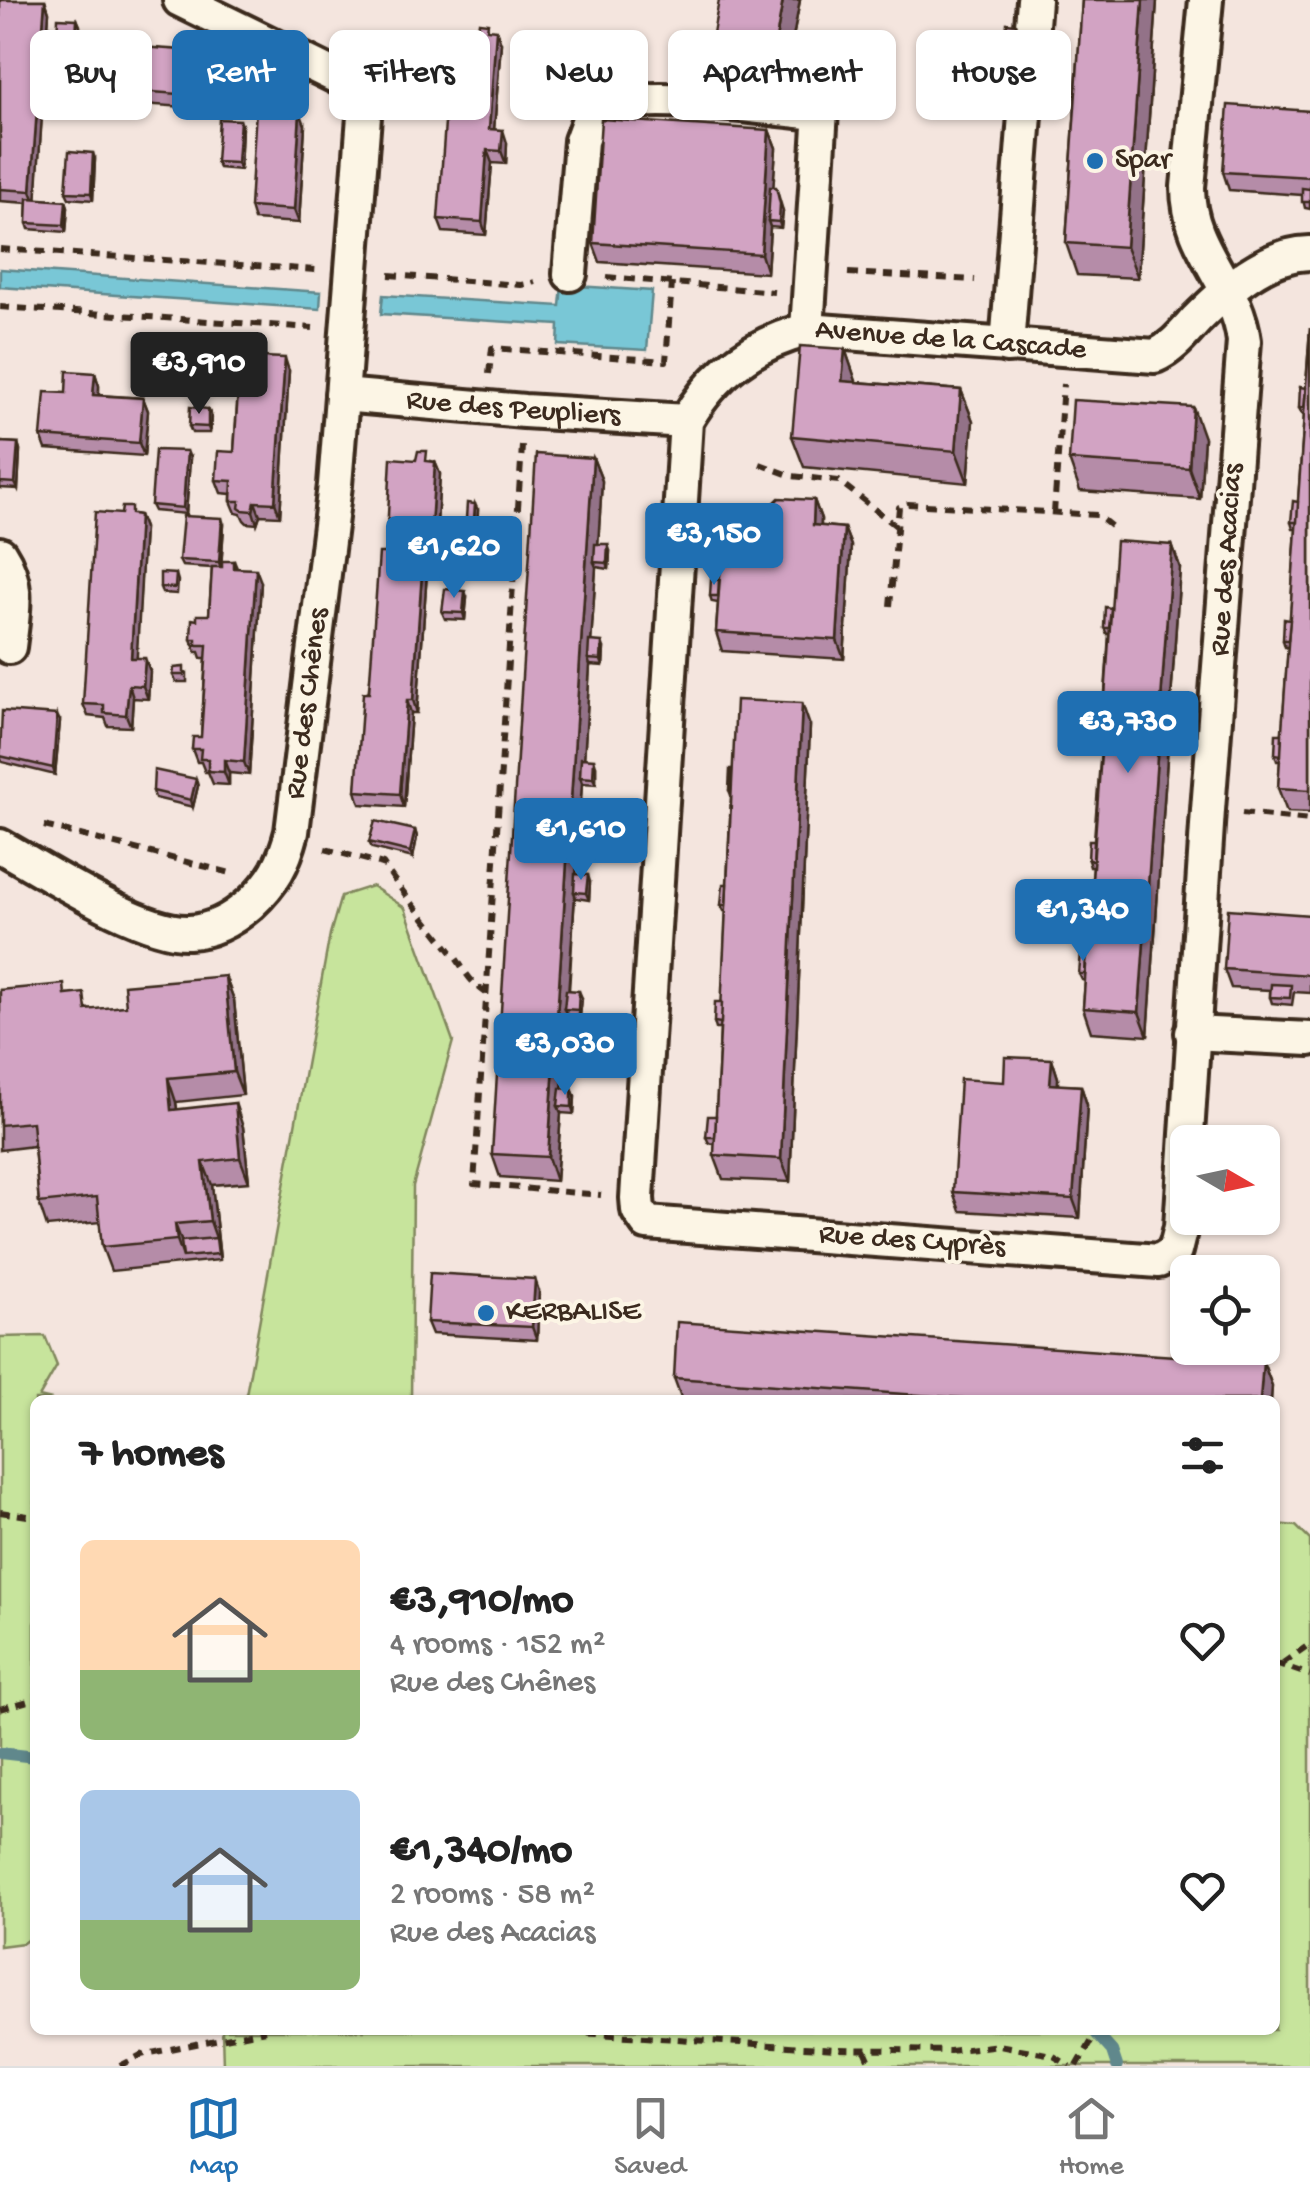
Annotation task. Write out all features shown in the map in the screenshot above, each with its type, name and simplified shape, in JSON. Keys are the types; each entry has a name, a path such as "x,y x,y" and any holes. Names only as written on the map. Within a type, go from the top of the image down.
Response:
{"street":[{"name":"Rue des Chênes","path":"0,846 140,921 174,932 208,930 237,916 273,881 286,860 335,485 366,91 180,0"},
{"path":"1007,346 1034,0"},
{"name":"Rue des Acacias","path":"1175,1250 1181,1227 1244,341 1242,322 1193,230 1189,214 1188,187 1206,0"},
{"path":"570,274 580,154 592,111 606,102 647,99 821,104 807,330"},
{"name":"Avenue de la Cascade","path":"686,422 699,399 724,373 772,339 807,330 1155,356 1170,347 1226,290 1280,256 1310,253"},
{"name":"Rue des Peupliers","path":"342,394 524,412 686,422"},
{"path":"642,1210 686,422"},
{"path":"0,554 11,571 15,588 9,647"},
{"path":"1192,1033 1310,1039"},
{"name":"Rue des Cyprès","path":"642,1210 1159,1262 1175,1250"}],"path":[{"path":"0,249 521,285 570,274 810,295"},
{"path":"843,334 845,273 994,282"},
{"path":"485,408 492,348 666,360 672,283"},
{"path":"0,307 348,330"},
{"path":"1054,512 1065,350"},
{"path":"524,412 474,1184 642,1210"},
{"path":"760,464 792,476 839,481 897,527"},
{"path":"890,606 899,508 908,504 1096,515 1112,526"},
{"path":"1208,810 1310,820"},
{"path":"32,824 235,874 257,898"},
{"path":"290,840 382,864 411,906 456,958 467,979 486,993"},
{"path":"0,1512 30,1516"},
{"path":"1280,1663 1310,1644"},
{"path":"1280,1664 1310,1675"},
{"path":"0,1709 30,1700"},
{"path":"120,2066 141,2056 242,2035"},
{"path":"617,2035 865,2050 950,2051 999,2044 1052,2055 1074,2066 1095,2035"},
{"path":"865,2050 872,2066"}],"green space":[{"path":"372,886 405,908 453,1041 413,1186 411,1395 246,1395 330,934 341,896"},
{"path":"45,1336 57,1366 40,1395 30,1395 30,1938 23,1943 0,1946 0,1337"},
{"path":"1280,1524 1296,1526 1310,1540 1310,2066 223,2066 222,2035 1280,2035"}],"water":[{"path":"0,269 321,292 320,309 0,287"},
{"path":"562,285 652,291 647,350 558,345 559,325 381,314 383,295 560,306"}],"building":[{"path":"0,0 45,0 43,30 30,30 30,120 36,120 31,191 0,189"},
{"path":"719,0 783,0 778,30 714,30"},
{"path":"1082,0 1143,0 1126,247 1066,243"},
{"path":"58,18 77,19 76,30 57,30"},
{"path":"479,22 496,30 490,115 490,30 452,30 478,29"},
{"path":"152,48 172,49 172,93 152,92"},
{"path":"1228,105 1310,111 1310,177 1223,172"},
{"path":"219,120 240,120 237,163 216,162"},
{"path":"255,120 300,120 294,210 250,207"},
{"path":"445,120 490,120 489,129 503,130 501,151 487,150 482,222 438,219"},
{"path":"601,120 769,130 761,254 593,243"},
{"path":"69,151 93,153 91,193 66,192"},
{"path":"770,187 776,187 779,222 768,221"},
{"path":"1302,188 1310,189 1310,202 1302,202"},
{"path":"28,198 66,201 64,225 27,223"},
{"path":"1310,328 1310,790 1278,788"},
{"path":"173,335 192,336 190,361 171,360"},
{"path":"800,346 845,349 842,381 961,390 956,451 792,436"},
{"path":"240,356 285,358 275,503 255,502 253,511 239,508 240,501 231,501 232,481 216,480 218,451 234,452 239,377 231,376 232,365 239,366"},
{"path":"67,371 95,373 93,395 143,398 139,443 41,436 45,392 66,393"},
{"path":"1300,387 1306,388 1304,408 1299,408"},
{"path":"1073,400 1193,407 1189,468 1069,460"},
{"path":"190,407 208,409 208,427 189,426"},
{"path":"0,442 18,443 15,483 0,482"},
{"path":"155,450 187,451 183,508 151,505"},
{"path":"418,451 427,451 426,461 435,462 429,560 423,559 413,700 407,700 400,794 356,791 363,693 369,693 379,553 386,553 391,458 416,460"},
{"path":"536,454 593,458 548,1157 492,1154"},
{"path":"779,498 814,500 813,525 844,528 837,640 716,632 724,519 766,522 768,509"},
{"path":"1293,501 1298,502 1297,522 1291,522"},
{"path":"467,503 475,504 474,519 466,519"},
{"path":"122,507 131,507 131,514 139,515 131,658 145,658 143,686 129,685 126,715 104,713 104,705 83,704 95,512 121,514"},
{"path":"183,516 222,518 219,562 179,560"},
{"path":"1116,541 1172,545 1139,1012 1083,1008"},
{"path":"595,544 608,544 607,563 594,562"},
{"path":"222,561 234,561 234,568 256,569 244,762 224,760 224,772 208,771 208,759 200,759 201,749 192,749 193,737 201,737 207,645 196,645 196,639 191,639 192,619 209,615 212,567 222,567"},
{"path":"160,573 176,574 175,588 160,587"},
{"path":"711,579 719,580 718,596 710,596"},
{"path":"445,589 465,591 463,613 442,612"},
{"path":"1105,607 1111,608 1109,628 1104,628"},
{"path":"1284,619 1290,620 1288,640 1283,640"},
{"path":"589,641 602,642 601,660 588,659"},
{"path":"184,667 184,675 173,675 174,668"},
{"path":"736,700 802,703 781,1159 714,1155"},
{"path":"2,711 57,715 53,768 0,756"},
{"path":"1098,721 1103,722 1101,742 1096,742"},
{"path":"1276,734 1282,734 1281,755 1275,754"},
{"path":"581,758 594,759 593,778 580,777"},
{"path":"154,770 196,779 191,800 153,791"},
{"path":"375,821 415,830 410,852 369,842"},
{"path":"1089,840 1094,840 1093,860 1088,860"},
{"path":"575,874 588,875 586,893 574,892"},
{"path":"723,884 727,884 726,905 721,905"},
{"path":"1228,909 1310,915 1310,975 1224,969"},
{"path":"1081,953 1086,954 1085,974 1079,974"},
{"path":"225,976 234,1072 168,1078 171,1110 235,1103 240,1158 203,1162 210,1221 175,1224 177,1240 102,1247 97,1197 39,1203 32,1122 0,1125 0,990 64,984 65,995 84,993 86,1010 126,1006 124,985"},
{"path":"1271,984 1291,985 1290,998 1270,997"},
{"path":"566,990 579,991 578,1010 564,1009"},
{"path":"715,1002 722,1002 721,1023 714,1022"},
{"path":"1005,1057 1052,1059 1050,1084 1081,1086 1073,1199 953,1192 960,1079 1004,1082"},
{"path":"560,1088 572,1089 572,1107 558,1106"},
{"path":"708,1116 716,1116 715,1137 706,1137"},
{"path":"216,1238 218,1254 183,1257 181,1241"},
{"name":"KERBALISE","path":"430,1273 535,1279 532,1327 427,1322"},
{"path":"677,1322 1170,1356 1170,1365 1263,1365 1260,1395 918,1395 674,1378"}],"waterway":[{"path":"0,1753 30,1756"},
{"path":"1098,2035 1112,2051 1117,2066"}],"place":[{"name":"Spar","path":"1095,161"},
{"name":"KERBALISE","path":"486,1313"}]}
